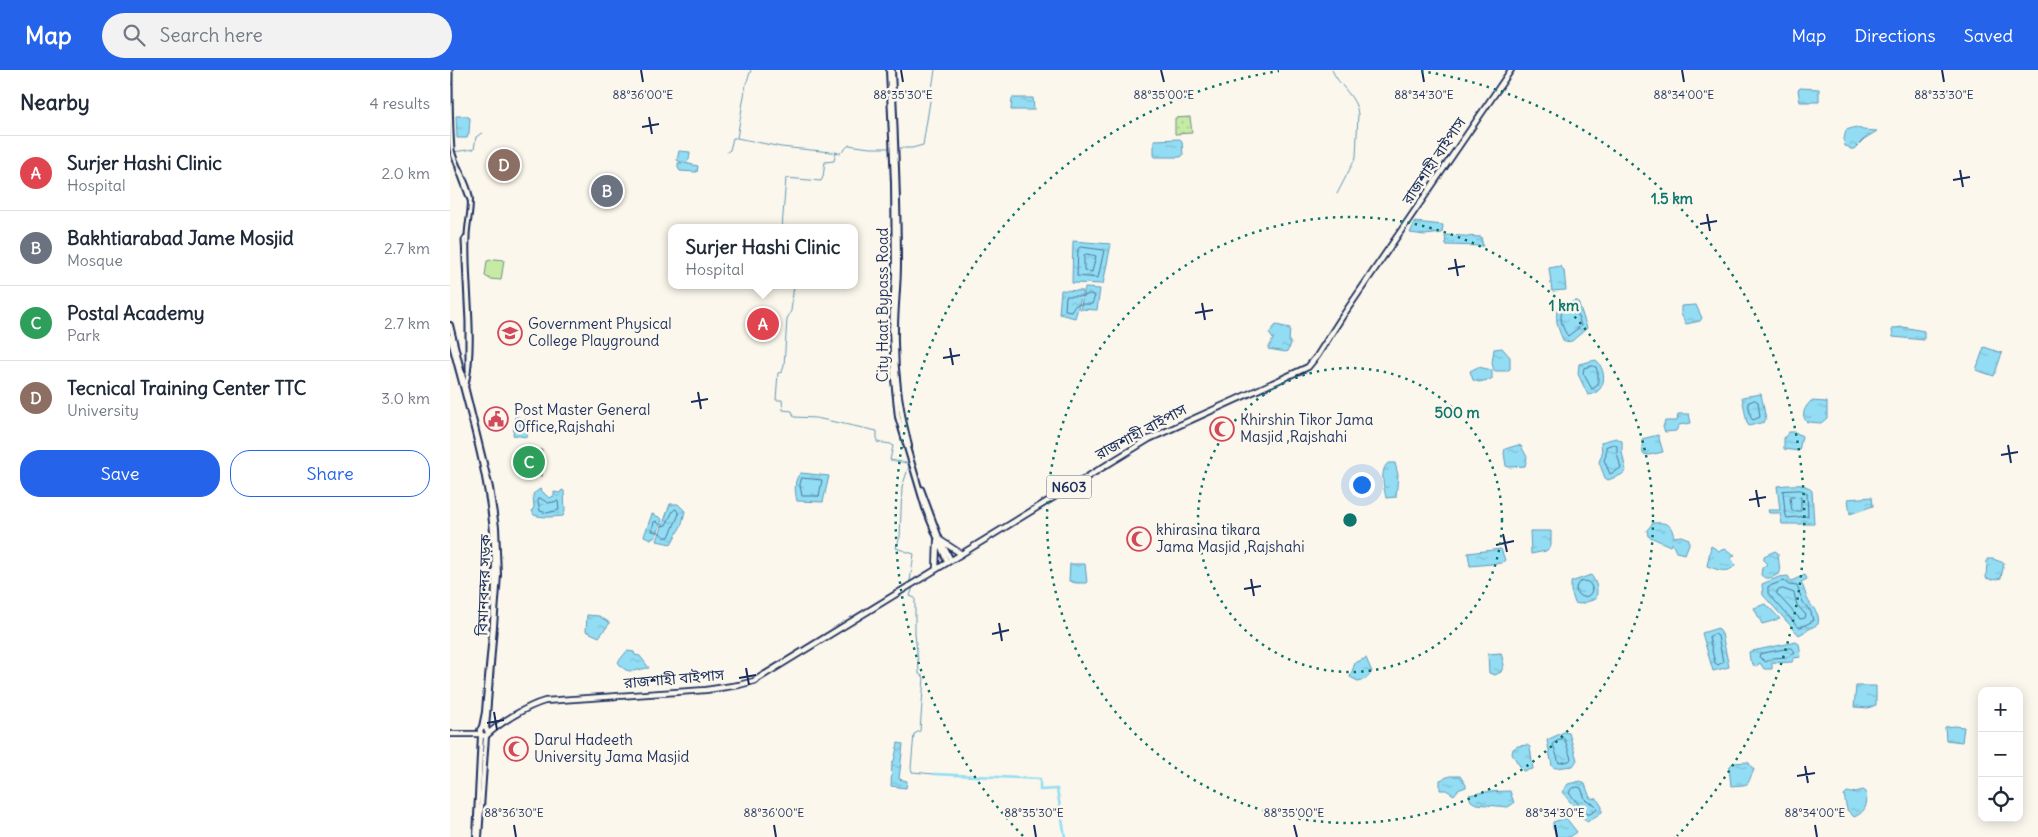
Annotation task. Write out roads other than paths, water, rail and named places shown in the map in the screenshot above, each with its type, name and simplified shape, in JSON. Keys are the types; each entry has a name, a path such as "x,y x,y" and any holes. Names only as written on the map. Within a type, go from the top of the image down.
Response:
{"highway":[{"name":"রাজশাহী বাইপাস","path":"484,731 503,724 533,705 545,701 706,690 754,681 960,553 1149,439 1308,367 1318,356 1342,317 1511,70"},
{"path":"936,568 939,540 960,553"},
{"name":"N603","path":"450,734 484,731"}],"main road":[{"path":"450,70 452,151 470,194 467,236 464,240 468,322 468,373 466,385"},
{"name":"City Haat Bypass Road","path":"890,70 895,274 892,329 898,417 922,501 949,561"},
{"path":"450,148 470,200"},
{"path":"450,325 466,385 478,444"},
{"path":"450,337 478,444"},
{"name":"বিমানবন্দর সড়ক","path":"477,837 495,552 490,506 478,444"}],"water":[{"path":"1800,88 1819,89 1819,102 1800,102 1798,90"},
{"path":"1012,98 1033,98 1034,110 1011,110"},
{"path":"456,116 470,118 467,138 457,138"},
{"path":"1856,127 1863,130 1877,131 1864,139 1854,149 1850,149 1845,146 1846,130"},
{"path":"1180,139 1182,141 1183,155 1181,157 1155,157 1154,140"},
{"path":"679,151 690,152 689,160 685,163 698,166 697,172 680,171 678,163 682,163 677,160"},
{"path":"1415,222 1443,225 1442,233 1425,235 1410,233"},
{"path":"1445,235 1481,237 1483,246 1446,245"},
{"path":"1073,241 1111,244 1103,284 1072,283"},
{"path":"1560,266 1564,270 1566,290 1552,291 1549,268"},
{"path":"1085,288 1100,289 1097,310 1080,309"},
{"path":"1061,290 1083,291 1075,318 1059,314"},
{"path":"1578,301 1587,328 1572,341 1564,342 1557,321 1558,307"},
{"path":"1696,305 1702,318 1700,321 1686,324 1681,314 1681,306"},
{"path":"1276,325 1290,328 1289,342 1291,343 1286,352 1268,349 1273,339 1269,333"},
{"path":"1903,327 1924,331 1924,340 1893,337 1892,330 1894,328"},
{"path":"1984,347 2002,353 1994,376 1976,370"},
{"path":"1502,348 1510,357 1510,369 1494,371 1492,363 1494,349"},
{"path":"1596,360 1602,370 1602,386 1599,390 1588,395 1578,374 1579,364"},
{"path":"1478,367 1492,370 1492,379 1479,382 1473,380 1470,371"},
{"path":"1761,394 1766,419 1764,422 1749,426 1742,397"},
{"path":"1811,401 1827,402 1827,418 1821,423 1807,422 1804,417 1804,411"},
{"path":"1678,414 1689,414 1691,423 1679,425 1676,431 1665,432 1663,427 1665,421 1677,421"},
{"path":"515,417 529,420 527,437 513,435"},
{"path":"1789,432 1795,432 1802,436 1799,451 1784,449 1784,438"},
{"path":"1658,435 1663,452 1649,455 1643,454 1642,439"},
{"path":"1616,438 1622,441 1626,471 1608,480 1605,478 1599,462 1602,454 1601,442"},
{"path":"1518,445 1521,446 1527,457 1525,466 1506,466 1505,449"},
{"path":"1388,463 1395,463 1398,475 1396,497 1386,498 1383,475 1385,466"},
{"path":"801,473 829,476 823,502 797,501 796,482"},
{"path":"1798,485 1810,488 1812,491 1814,524 1782,524 1780,513 1769,513 1768,510 1780,510 1777,486"},
{"path":"540,489 549,498 554,496 554,492 560,493 562,490 564,491 565,511 563,516 545,517 534,515 532,511 534,507 533,494"},
{"path":"1872,497 1873,506 1850,514 1848,499"},
{"path":"670,504 678,504 685,511 682,524 671,544 657,541"},
{"path":"652,514 662,520 656,537 651,539 644,536"},
{"path":"1653,523 1668,525 1672,529 1674,537 1681,536 1689,539 1685,554 1676,552 1672,543 1670,546 1648,536 1647,530"},
{"path":"1530,531 1551,531 1551,546 1546,551 1531,554"},
{"path":"1711,546 1719,551 1725,549 1735,555 1731,558 1735,565 1725,571 1707,566"},
{"path":"1501,549 1505,560 1502,563 1470,566 1468,553"},
{"path":"1775,551 1778,553 1780,573 1771,578 1765,578 1761,575 1762,568 1767,564 1764,561 1764,556"},
{"path":"1987,559 2004,563 2001,578 1993,580 1986,578"},
{"path":"1070,564 1085,564 1087,583 1069,581"},
{"path":"1591,575 1595,581 1596,599 1580,604 1575,603 1571,591 1571,582"},
{"path":"1805,575 1807,579 1801,582 1819,620 1818,624 1799,635 1763,595 1762,584 1779,577 1788,576 1791,581"},
{"path":"1765,604 1780,619 1762,624 1754,608"},
{"path":"587,615 599,616 610,623 599,637 586,631"},
{"path":"1718,628 1722,634 1729,667 1713,671 1702,633"},
{"path":"1796,642 1799,644 1801,657 1794,658 1792,662 1772,663 1772,669 1764,669 1760,663 1755,667 1750,660 1749,652"},
{"path":"627,651 634,652 635,655 640,656 649,668 629,671 622,667 618,662"},
{"path":"1501,653 1504,665 1501,672 1495,675 1489,673 1488,654"},
{"path":"1366,658 1372,672 1366,679 1358,681 1350,677 1355,663"},
{"path":"1856,686 1876,686 1876,705 1868,708 1854,707"},
{"path":"1945,727 1964,727 1962,742 1946,740"},
{"path":"1564,732 1569,733 1577,760 1573,766 1555,768 1552,766 1547,740"},
{"path":"898,743 903,744 899,779 907,781 906,788 891,786 892,762 894,761"},
{"path":"1527,745 1530,747 1533,769 1523,771 1512,754 1513,749 1518,746"},
{"path":"1748,762 1754,770 1749,782 1746,785 1731,786 1729,767 1733,763"},
{"path":"1450,776 1460,776 1466,785 1466,787 1458,790 1454,795 1446,790 1440,790 1440,780"},
{"path":"1581,781 1585,784 1590,798 1597,799 1602,807 1602,812 1587,822 1562,792 1568,784"},
{"path":"1863,790 1866,792 1867,800 1864,810 1854,817 1847,810 1844,795 1847,792 1852,793"},
{"path":"1510,791 1514,803 1508,807 1476,804 1471,801 1469,795 1485,792"},
{"path":"1566,818 1577,832 1570,837 1557,837 1553,828 1553,822"}],"waterway":[{"path":"751,70 746,84 737,138 781,147 841,153 849,145 891,148"},
{"path":"898,148 912,148 923,145 935,70"},
{"path":"1332,70 1354,102 1358,114 1356,157 1337,194"},
{"path":"453,152 474,149 476,137 482,133"},
{"path":"727,152 730,150 733,138 736,138"},
{"path":"782,224 786,178 821,181 825,162 834,161 836,152"},
{"path":"794,289 791,311 787,319 784,366 782,372 778,373 776,400 782,400 783,410 792,411 794,417 816,418 877,431 877,442 893,446 890,460 907,463 909,466 902,487 900,537 896,548 914,554 910,581"},
{"path":"913,587 910,596 915,598 915,634 919,674 924,677 920,731 914,734 911,768 912,772 934,774"},
{"path":"934,774 1040,779 1040,790 1057,789 1065,837"}],"place":[{"name":"Tecnical Training Center TTC","path":"504,165"},
{"name":"Bakhtiarabad Jame Mosjid","path":"607,191"},
{"name":"Surjer Hashi Clinic","path":"763,324"},
{"name":"Government Physical College Playground","path":"510,333"},
{"name":"Post Master General Office,Rajshahi","path":"496,419"},
{"name":"Khirshin Tikor Jama Masjid ,Rajshahi","path":"1222,429"},
{"name":"Postal Academy","path":"529,462"},
{"name":"khirasina tikara Jama Masjid ,Rajshahi","path":"1139,539"},
{"name":"Darul Hadeeth University Jama Masjid","path":"516,749"}]}
